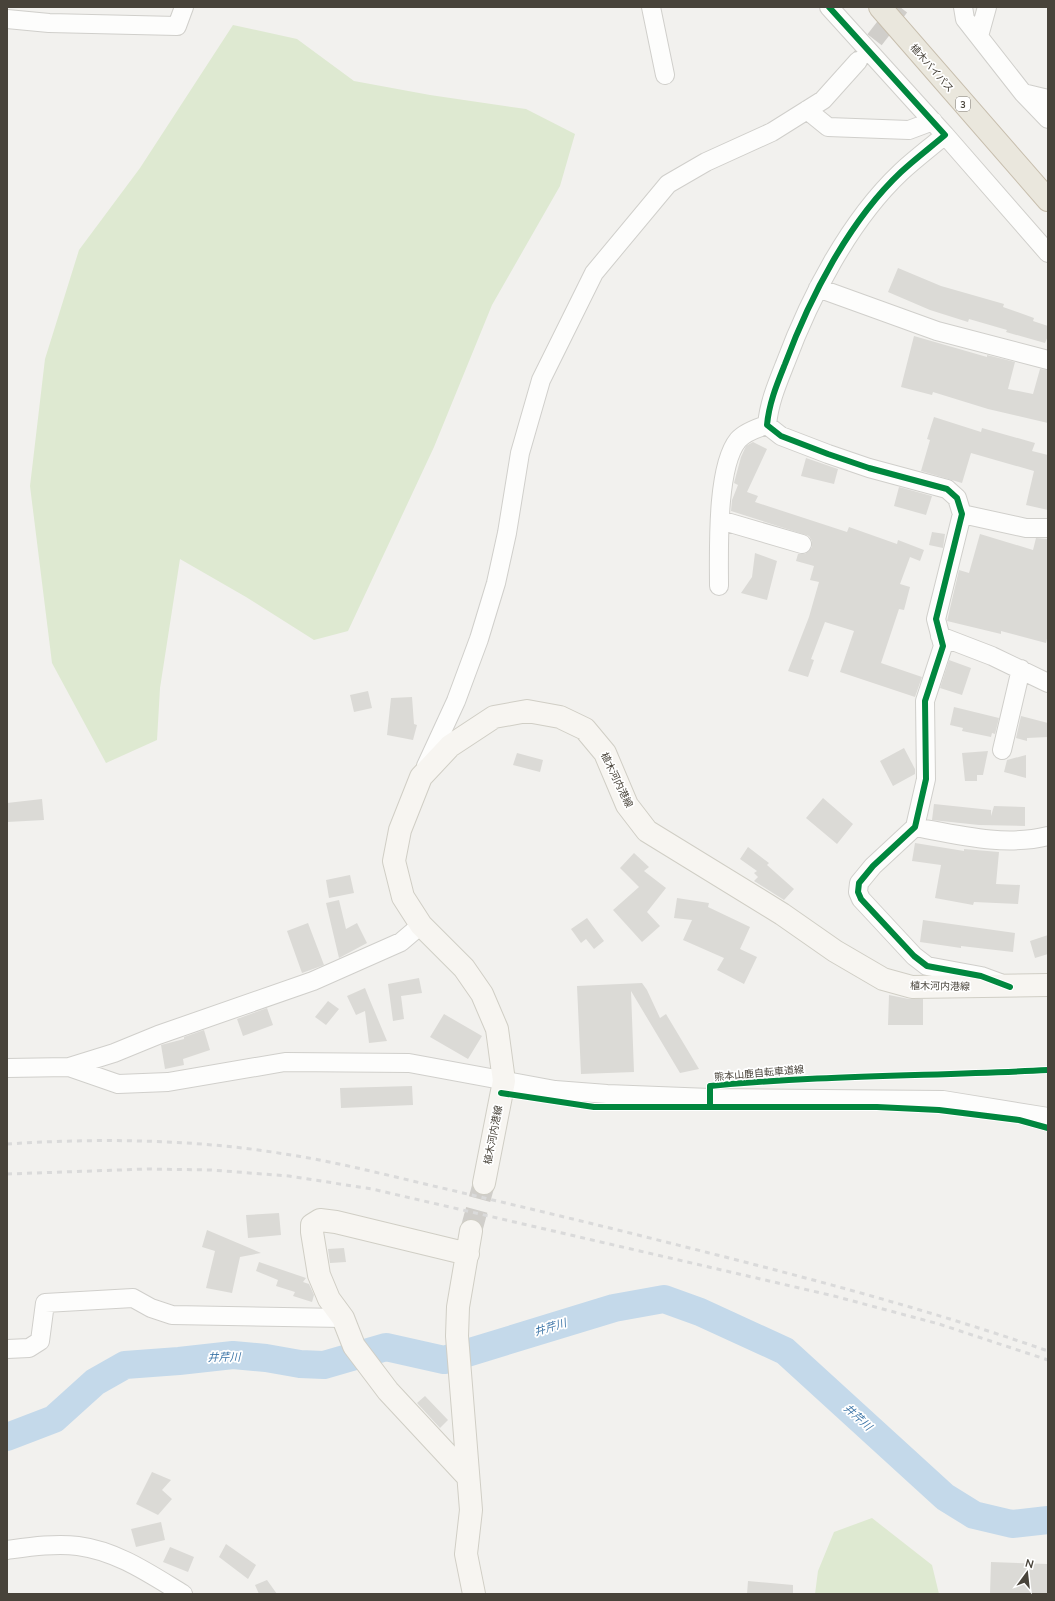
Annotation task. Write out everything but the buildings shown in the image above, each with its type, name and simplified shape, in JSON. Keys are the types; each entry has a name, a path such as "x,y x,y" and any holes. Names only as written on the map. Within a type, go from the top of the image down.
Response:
{"highway":[{"name":"植木バイパス","path":"880,7 1048,200"}],"main road":[{"name":"植木河内港線","path":"484,1183 504,1081 496,1029 482,994 464,968 421,925 403,896 394,861 400,830 421,777 450,746 494,716 527,711 560,717 585,729 606,753 627,805 647,831 782,914 835,951 883,979 912,988 1048,985"},
{"path":"468,1254 384,1233 320,1220 312,1225 319,1275 329,1299 343,1318 354,1346 371,1371 388,1391 468,1477"},
{"path":"472,1231 458,1307 457,1336 470,1510 466,1554 474,1594"}],"street":[{"path":"7,19 49,23 177,26 184,7"},
{"path":"651,7 665,75"},
{"path":"829,7 933,121 1048,253"},
{"path":"963,7 965,19 1023,93 1048,119"},
{"path":"979,36 987,7"},
{"path":"421,777 456,701 479,639 496,583 507,533 520,453 541,380 594,273 668,184 706,162 772,132 823,100 858,61"},
{"path":"1023,93 1048,98"},
{"path":"807,110 828,127 909,130 933,121"},
{"path":"767,425 768,408 796,332 818,288 844,243 877,198 900,172 945,135"},
{"path":"818,288 937,331 1048,360"},
{"path":"767,425 781,436 869,468 947,489 957,498 962,514 936,619 943,646 932,686 925,701 926,779 915,827 868,872 860,884 858,892 861,899 914,956 927,966 981,976 1010,986"},
{"path":"718,586 720,520 725,474 730,454 738,440 752,429 767,425"},
{"path":"962,514 1026,528 1048,528"},
{"path":"720,520 802,544"},
{"path":"940,636 992,656 1048,683"},
{"path":"1002,750 1021,669"},
{"path":"915,827 971,838 1030,840 1048,836"},
{"path":"7,1068 69,1067 114,1053 158,1035 313,982 401,942 421,925"},
{"path":"69,1067 118,1084 168,1082 285,1062 409,1063 554,1090 607,1094 710,1098 943,1100 1048,1117"},
{"path":"7,1348 29,1348 40,1341 45,1303 133,1298 151,1308 172,1315 343,1318"},
{"path":"7,1550 33,1547 77,1546 114,1555 145,1570 183,1594"}],"green space":[{"path":"233,25 297,39 354,81 430,95 526,109 575,134 560,186 492,305 434,447 348,631 314,640 246,597 180,559 160,688 157,740 106,763 52,663 30,486 45,359 79,250 140,168"},
{"path":"872,1518 932,1565 939,1594 815,1594 818,1571 834,1532"}],"waterway":[{"name":"井芹川","path":"7,1437 54,1419 95,1382 125,1365 233,1355 266,1358 300,1364 324,1365 386,1347 444,1360 614,1308 664,1299 700,1312 785,1351 945,1497 974,1515 1012,1524 1048,1520"}],"tunnel":[{"path":"858,61 900,7"},
{"path":"471,1231 484,1183"}],"railway":[{"path":"7,1144 76,1141 146,1141 216,1145 325,1161 595,1224 798,1276 898,1304 998,1334 1048,1351"},
{"path":"7,1174 147,1169 211,1170 289,1176 372,1189 834,1296 939,1324 1048,1360"}],"cycle path":[{"path":"829,7 945,135 906,167 882,192 864,213 833,261 806,313 795,339 774,394 767,425 781,436 869,468 947,489 957,498 962,514 936,619 943,646 925,701 926,779 915,827 873,866 859,883 858,892 861,899 914,956 927,966 981,976 1010,987"},
{"name":"熊本山鹿自転車道線","path":"710,1107 710,1086 752,1082 1048,1070"},
{"path":"501,1093 594,1107 877,1107 939,1110 1019,1120 1048,1128"}]}
